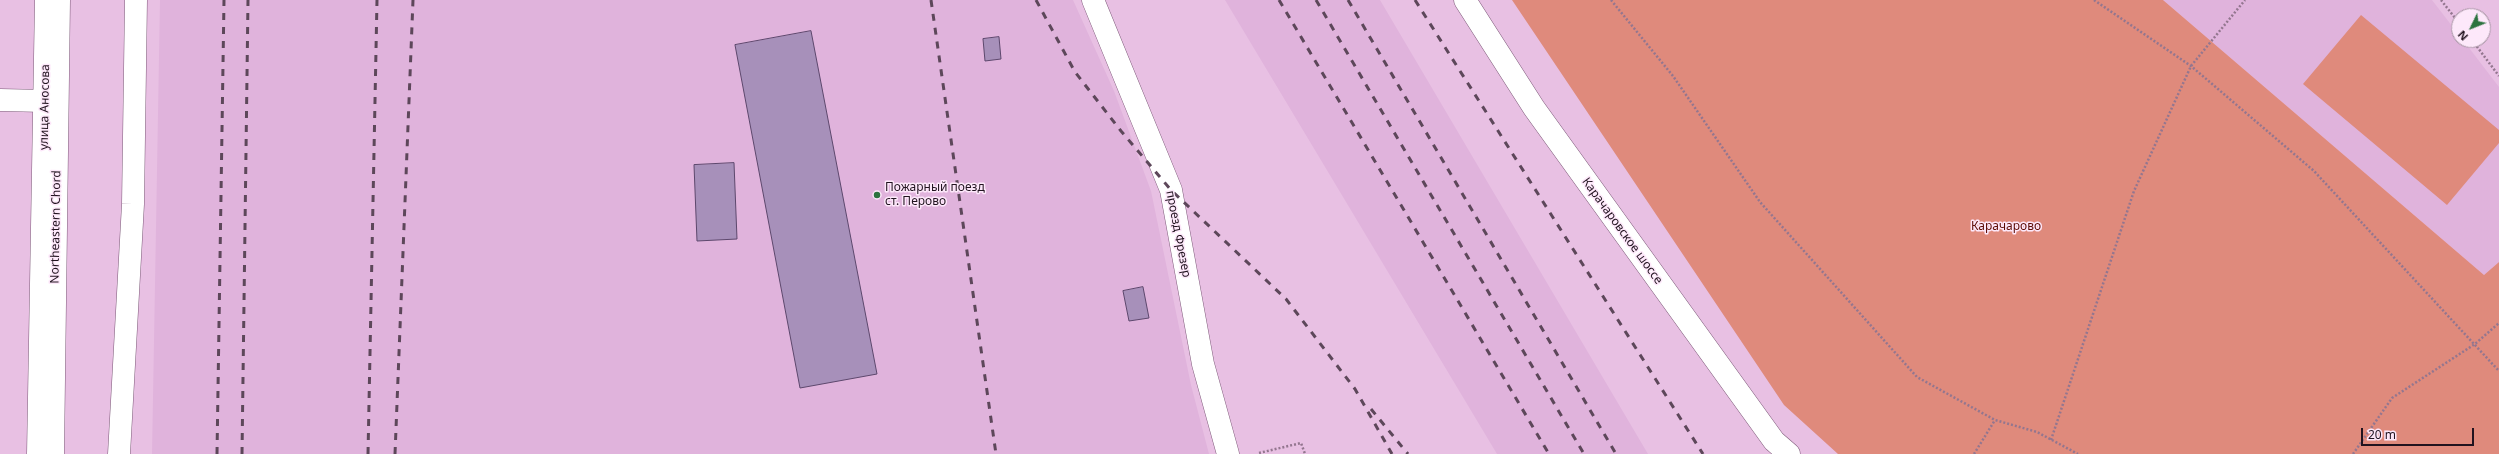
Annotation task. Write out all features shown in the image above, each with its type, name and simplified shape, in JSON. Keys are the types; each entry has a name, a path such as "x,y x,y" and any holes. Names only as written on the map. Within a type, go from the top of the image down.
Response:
{"street":[{"name":"улица Аносова","path":"38,454 46,0"},
{"name":"Northeastern Chord","path":"53,454 59,0"},
{"path":"119,454 133,204 136,0"},
{"name":"проезд Фрезер","path":"1093,0 1171,190 1203,364 1228,454"},
{"name":"Карачаровское шоссе","path":"1465,0 1534,108 1774,441 1789,454"},
{"path":"0,100 45,101"}],"path":[{"path":"1611,0 1673,76 1760,202 1918,377 1995,420 2037,432 2078,454"},
{"path":"2094,0 2191,66 2314,171 2475,344 2499,372"},
{"path":"2051,440 2134,191 2191,66 2244,0"},
{"path":"2441,0 2451,13"},
{"path":"2478,48 2499,76"},
{"path":"2353,454 2392,398 2475,344 2499,323"},
{"path":"1974,454 1995,420"},
{"path":"1254,454 1301,443 1306,454"}],"shaded area":[{"path":"160,0 1073,0 1114,91 1151,191 1191,385 1209,454 152,454"},
{"path":"1225,0 1380,0 1648,454 1497,454"},
{"path":"2163,0 2432,0 2451,25 2451,48 2469,48 2499,87 2499,262 2484,275"}],"green space":[{"name":"Карачарово","path":"1512,0 2163,0 2484,275 2499,262 2499,454 1838,454 1784,405"},
{"path":"2361,15 2499,130 2499,143 2447,205 2303,84"}],"building":[{"path":"811,31 877,374 800,388 735,45"},
{"path":"999,37 1001,59 985,61 983,39"},
{"path":"734,163 737,239 697,241 694,165"},
{"path":"1143,287 1149,318 1129,321 1123,291"}],"railway":[{"path":"217,454 224,0"},
{"path":"242,454 248,0"},
{"path":"368,454 377,0"},
{"path":"395,454 413,0"},
{"path":"931,0 996,454"},
{"path":"1036,0 1075,72 1121,131 1171,190 1286,299 1355,389 1392,454"},
{"path":"1279,0 1549,454"},
{"path":"1316,0 1584,454"},
{"path":"1348,0 1616,454"},
{"path":"1415,0 1703,454"},
{"path":"1371,409 1408,454"}],"place":[{"name":"Пожарный поезд ст. Перово","path":"877,195"}]}
